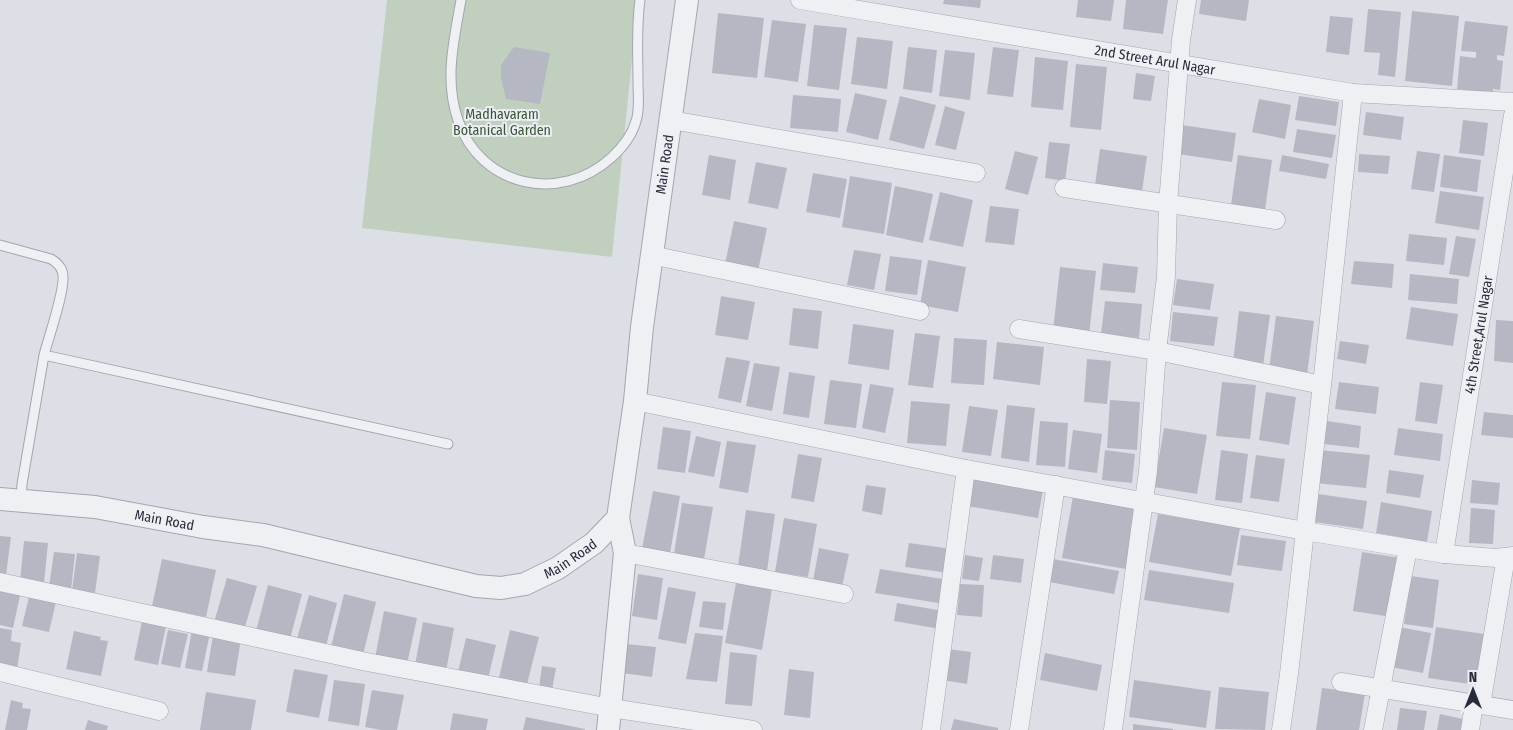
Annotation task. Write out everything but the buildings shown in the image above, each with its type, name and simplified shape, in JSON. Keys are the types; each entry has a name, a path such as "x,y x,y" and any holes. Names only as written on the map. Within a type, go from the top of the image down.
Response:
{"street":[{"name":"Main Road","path":"11,500 95,507 263,535 476,586 501,588 525,584 558,568 594,544 618,518 635,401 651,255 687,0"},
{"name":"2nd Street Arul Nagar","path":"800,0 1353,93 1513,102"},
{"path":"1113,730 1148,471 1157,351 1166,276 1168,204 1179,64 1187,0"},
{"path":"1281,730 1322,385 1353,93"},
{"name":"4th Street,Arul Nagar","path":"1444,554 1513,115"},
{"path":"671,120 976,173"},
{"path":"1064,188 1276,220"},
{"path":"651,255 920,311"},
{"path":"1019,329 1157,351 1322,385"},
{"path":"635,401 966,469 1305,531 1444,554 1496,558 1510,556 1478,704 1470,730"},
{"path":"931,730 966,469"},
{"path":"1019,730 1056,485"},
{"path":"609,719 625,553 618,518"},
{"path":"1373,730 1408,548"},
{"path":"625,553 844,594"},
{"path":"0,582 367,662 609,719 753,730"},
{"path":"0,672 159,711"},
{"path":"1341,682 1513,710"}],"lane":[{"path":"461,0 451,60 450,79 452,99 458,121 472,147 488,165 507,177 532,184 559,184 582,178 602,166 618,152 628,139 637,120 638,19 640,0"},
{"path":"0,245 51,260 57,263 63,271 63,284 44,356 22,484 11,500"},
{"path":"44,356 448,444"}],"green space":[{"name":"Madhavaram Botanical Garden","path":"387,0 638,0 612,257 362,228"}]}
